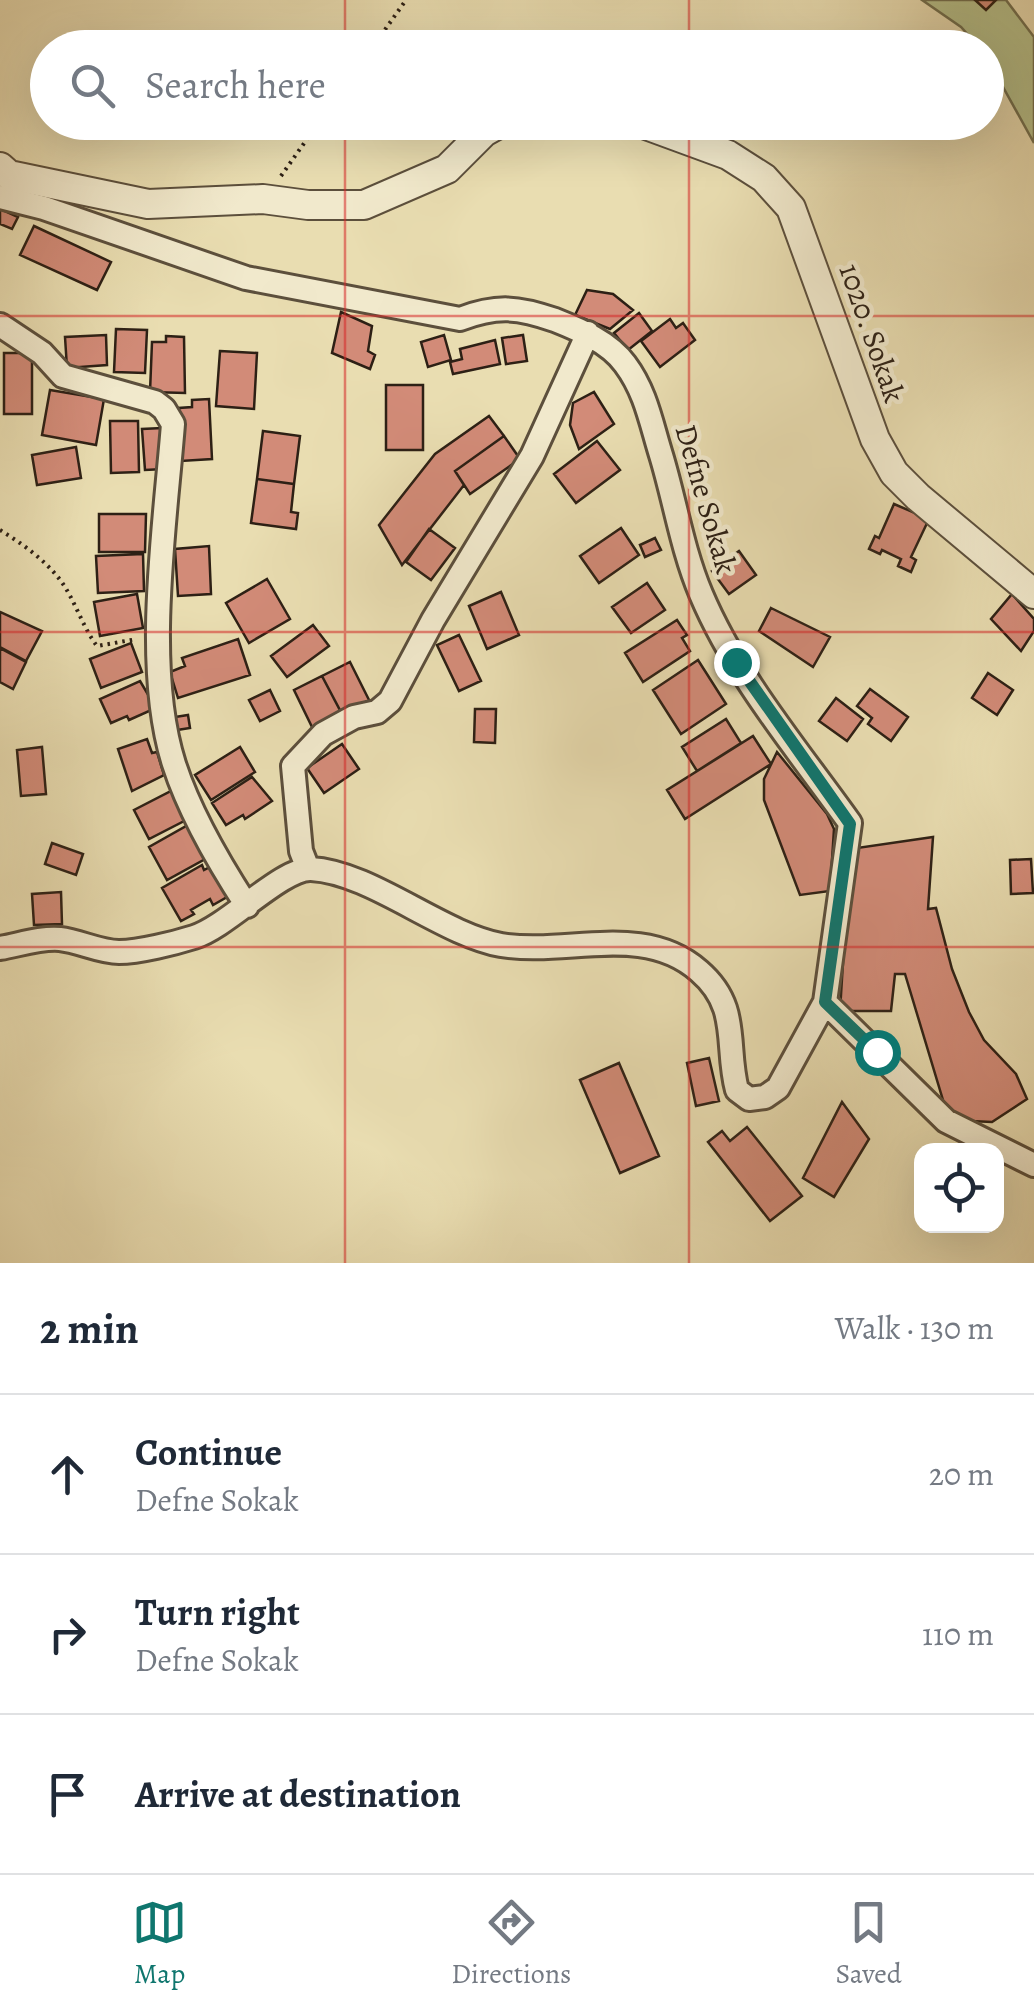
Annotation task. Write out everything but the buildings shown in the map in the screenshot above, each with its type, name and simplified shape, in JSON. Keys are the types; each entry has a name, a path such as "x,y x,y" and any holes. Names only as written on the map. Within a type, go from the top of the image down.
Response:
{"street":[{"path":"2,178 148,204 263,199 308,206 364,205 447,169 476,140"},
{"name":"1020. Sokak","path":"687,140 728,155 764,178 791,208 875,439 894,474 1034,594"},
{"name":"Defne Sokak","path":"2,178 44,208 246,278 460,319 488,309 526,310 588,333 624,362 646,401 671,486 680,533 701,594 736,662 850,824 825,1002"},
{"path":"0,325 42,353 63,376 154,402 173,424 157,636 166,727 174,765 218,863 246,906"},
{"path":"308,869 301,851 293,766 323,734 354,717 376,712 390,700 532,456 588,333"},
{"path":"0,948 56,938 118,952 197,936 290,875 308,869 362,884 498,944 532,948 616,942 661,949 698,970 720,994 732,1024 737,1090 749,1099 765,1098 778,1088 825,1002 946,1122 1034,1166"}],"path":[{"path":"385,30 406,0"},
{"path":"263,199 306,140"},
{"path":"0,530 25,546 59,578 97,646 157,636"}],"green space":[{"path":"922,0 1006,0 1034,37 1034,143 1004,89 1004,30 961,27"}],"route":[{"path":"736,662 850,824 825,1002 877,1052"}]}
